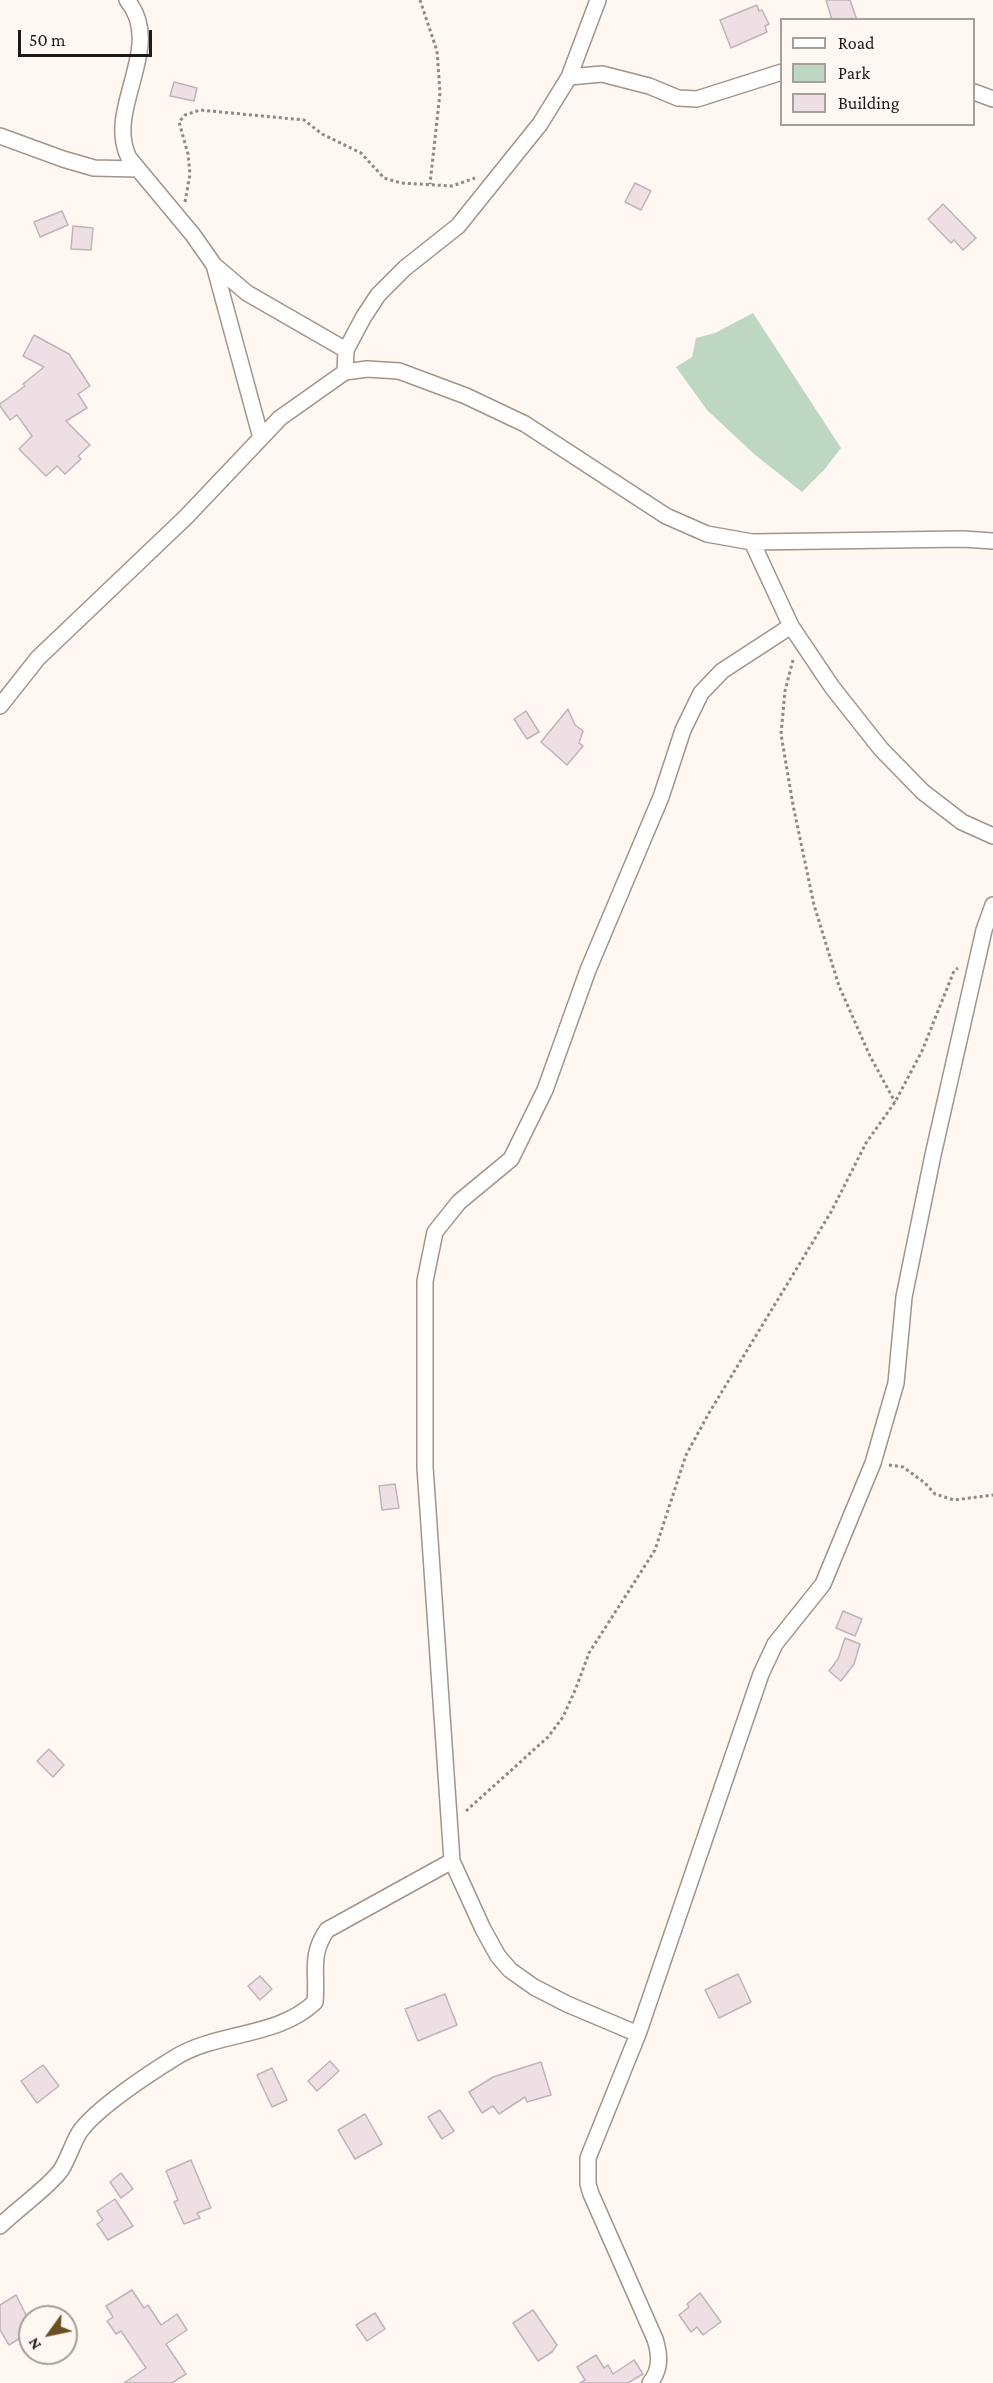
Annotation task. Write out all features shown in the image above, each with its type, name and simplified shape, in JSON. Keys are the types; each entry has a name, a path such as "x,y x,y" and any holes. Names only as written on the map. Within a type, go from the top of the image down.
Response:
{"street":[{"path":"127,0 136,11 141,35 123,141 129,158 182,221 214,265 247,292 346,350"},
{"path":"345,372 346,350 378,295 405,268 458,226 540,123 569,77 598,0"},
{"path":"569,77 602,74 649,86 678,98 697,99 780,73"},
{"path":"975,92 993,99"},
{"path":"0,136 94,168 138,169"},
{"path":"214,265 261,438"},
{"path":"2,698 38,658 186,517 280,418 345,372 367,369 399,371 466,396 525,424 666,516 707,534 752,542 963,539 993,542"},
{"path":"752,542 795,631 832,687 881,749 923,792 962,822 993,836"},
{"path":"638,2034 567,2004 534,1987 510,1970 498,1956 483,1929 452,1861 448,1830 425,1467 425,1281 435,1232 459,1202 511,1159 545,1090 588,970 662,797 683,730 701,693 722,670 795,631"},
{"path":"650,2383 657,2374 660,2353 588,2184 588,2158 638,2034 761,1674 776,1644 823,1584 873,1463 896,1383 904,1297 933,1155 980,948 993,905"},
{"path":"0,2226 61,2170 80,2132 110,2103 177,2056 223,2040 282,2024 302,2014 315,2002 315,1961 319,1942 327,1930 452,1861"}],"path":[{"path":"420,0 436,51 440,93 430,184"},
{"path":"182,221 190,174 188,154 179,122 185,115 200,110 304,120 322,134 361,153 384,178 400,183 452,186 503,171"},
{"path":"795,631 785,691 782,734 793,805 814,905 839,987 870,1056 895,1102"},
{"path":"448,1830 475,1801 548,1737 563,1717 589,1653 655,1550 686,1455 831,1212 866,1143 895,1102 922,1051 954,971 980,948"},
{"path":"873,1463 903,1467 925,1483 935,1494 954,1500 993,1496"}],"green space":[{"path":"753,313 841,448 824,470 802,492 754,454 707,410 676,367 692,357 696,338 715,333"}],"building":[{"path":"826,0 850,0 856,18 831,18"},
{"path":"757,5 769,24 765,26 767,32 731,48 720,20"},
{"path":"174,82 197,88 194,101 170,96"},
{"path":"635,183 651,191 641,210 625,202"},
{"path":"943,204 976,238 963,250 954,240 951,243 928,219"},
{"path":"62,211 68,225 40,237 34,222"},
{"path":"73,226 93,228 91,250 71,249"},
{"path":"34,335 69,354 90,386 78,394 87,408 66,421 90,445 78,456 81,459 65,474 57,466 46,476 19,449 32,436 17,415 10,420 0,406 44,367 23,356"},
{"path":"568,709 575,725 583,731 579,743 583,746 567,765 541,742"},
{"path":"526,711 539,732 527,739 514,719"},
{"path":"395,1484 399,1508 382,1510 379,1486"},
{"path":"843,1611 862,1619 855,1636 836,1628"},
{"path":"845,1638 860,1644 854,1664 841,1681 829,1671 838,1659"},
{"path":"49,1749 64,1765 53,1777 37,1761"},
{"path":"738,1974 751,2002 719,2018 705,1990"},
{"path":"260,1976 272,1989 260,2000 248,1986"},
{"path":"445,1994 457,2025 418,2041 405,2009"},
{"path":"330,2061 339,2071 317,2091 308,2081"},
{"path":"541,2062 551,2095 527,2102 525,2097 499,2114 493,2106 482,2113 469,2092 493,2077"},
{"path":"43,2065 59,2086 37,2103 21,2081"},
{"path":"272,2068 287,2100 272,2107 257,2075"},
{"path":"440,2110 454,2131 442,2139 428,2117"},
{"path":"365,2114 382,2144 355,2159 338,2130"},
{"path":"191,2160 211,2208 197,2213 200,2218 184,2224 174,2202 178,2200 166,2171"},
{"path":"121,2173 133,2189 121,2198 110,2182"},
{"path":"115,2199 133,2226 108,2240 97,2224 103,2220 97,2211"},
{"path":"132,2290 144,2308 148,2305 161,2325 177,2314 187,2330 166,2344 186,2374 172,2383 124,2383 146,2368 121,2331 116,2334 107,2321 113,2317 106,2306"},
{"path":"700,2293 721,2322 703,2335 697,2327 691,2332 679,2315 689,2307 687,2304"},
{"path":"16,2295 21,2305 18,2305 18,2339 9,2345 0,2330 0,2305"},
{"path":"533,2310 557,2345 552,2352 538,2361 513,2323"},
{"path":"375,2313 385,2329 367,2341 356,2325"},
{"path":"596,2355 604,2368 608,2365 613,2374 634,2360 643,2374 628,2383 580,2383 585,2380 577,2367"}]}
